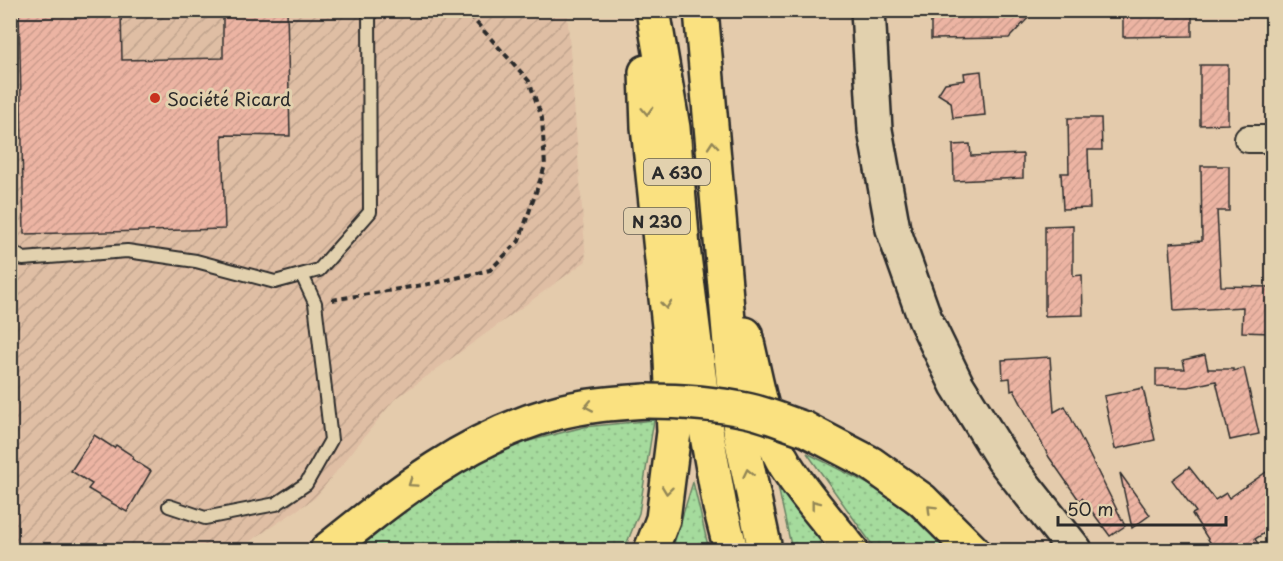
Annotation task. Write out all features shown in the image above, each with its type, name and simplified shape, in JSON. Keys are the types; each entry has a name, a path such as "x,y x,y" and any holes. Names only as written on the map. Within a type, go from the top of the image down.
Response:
{"highway":[{"name":"N 230","path":"644,10 648,127 670,336 674,432 663,519 651,550"},
{"name":"A 630","path":"653,10 673,128 683,248 706,430 720,507 731,550"},
{"name":"A 630","path":"701,10 733,378 741,437 765,550"},
{"path":"722,245 762,406 775,442 786,465 851,550"},
{"path":"327,550 404,489 454,456 509,429 553,413 598,404 689,401 749,411 805,429 870,463 922,500 972,550"}],"main road":[{"path":"868,10 875,130 893,229 925,319 957,385 1003,459 1075,550"}],"lane":[{"path":"10,250 23,259 127,251 196,261 275,282 320,270 370,212 369,10"},
{"path":"169,506 205,518 276,504 306,484 331,440 315,303 302,275"}],"path":[{"path":"315,303 435,283 490,270 519,242 545,166 542,118 530,81 465,10"}],"shaded area":[{"path":"10,11 567,11 586,261 394,400 315,498 237,550 11,550"}],"green space":[{"path":"654,420 639,513 624,550 357,550 438,484 513,445 584,427"},
{"path":"807,453 884,492 938,539 946,550 876,550"},
{"path":"775,473 833,550 792,550"},
{"path":"693,482 709,550 672,550"}],"building":[{"name":"Société Ricard","path":"19,10 121,10 122,60 223,58 223,10 287,10 290,136 222,135 225,229 24,234"},
{"path":"1123,10 1192,10 1192,36 1123,37"},
{"path":"1032,14 1009,38 931,39 931,16"},
{"path":"1200,65 1228,65 1228,124 1200,125"},
{"path":"981,71 985,115 953,118 951,102 938,94 945,83 965,80 964,73"},
{"path":"1068,118 1101,118 1102,150 1088,150 1090,208 1063,209 1061,173 1069,173"},
{"path":"970,144 971,156 1023,154 1023,178 954,181 953,145"},
{"path":"1201,166 1229,166 1229,211 1217,211 1221,286 1270,287 1270,333 1242,332 1243,307 1174,311 1170,243 1202,241"},
{"path":"1073,225 1073,276 1082,275 1083,315 1045,316 1045,226"},
{"path":"1205,355 1208,369 1233,369 1233,371 1244,368 1259,434 1230,440 1216,381 1188,387 1156,386 1156,369 1185,369 1183,360"},
{"path":"1050,357 1054,412 1065,406 1125,526 1110,536 1082,498 1079,500 1049,457 1014,390 1011,391 1010,378 1003,379 1002,360"},
{"path":"1143,388 1155,440 1115,449 1104,396"},
{"path":"94,435 114,448 116,445 151,471 127,512 88,489 92,484 71,471"},
{"path":"1189,467 1215,500 1226,493 1229,498 1272,468 1272,528 1255,539 1262,550 1215,550 1192,514 1196,512 1172,480"},
{"path":"1120,473 1150,515 1132,528"}],"place":[{"name":"Société Ricard","path":"155,98"}]}
